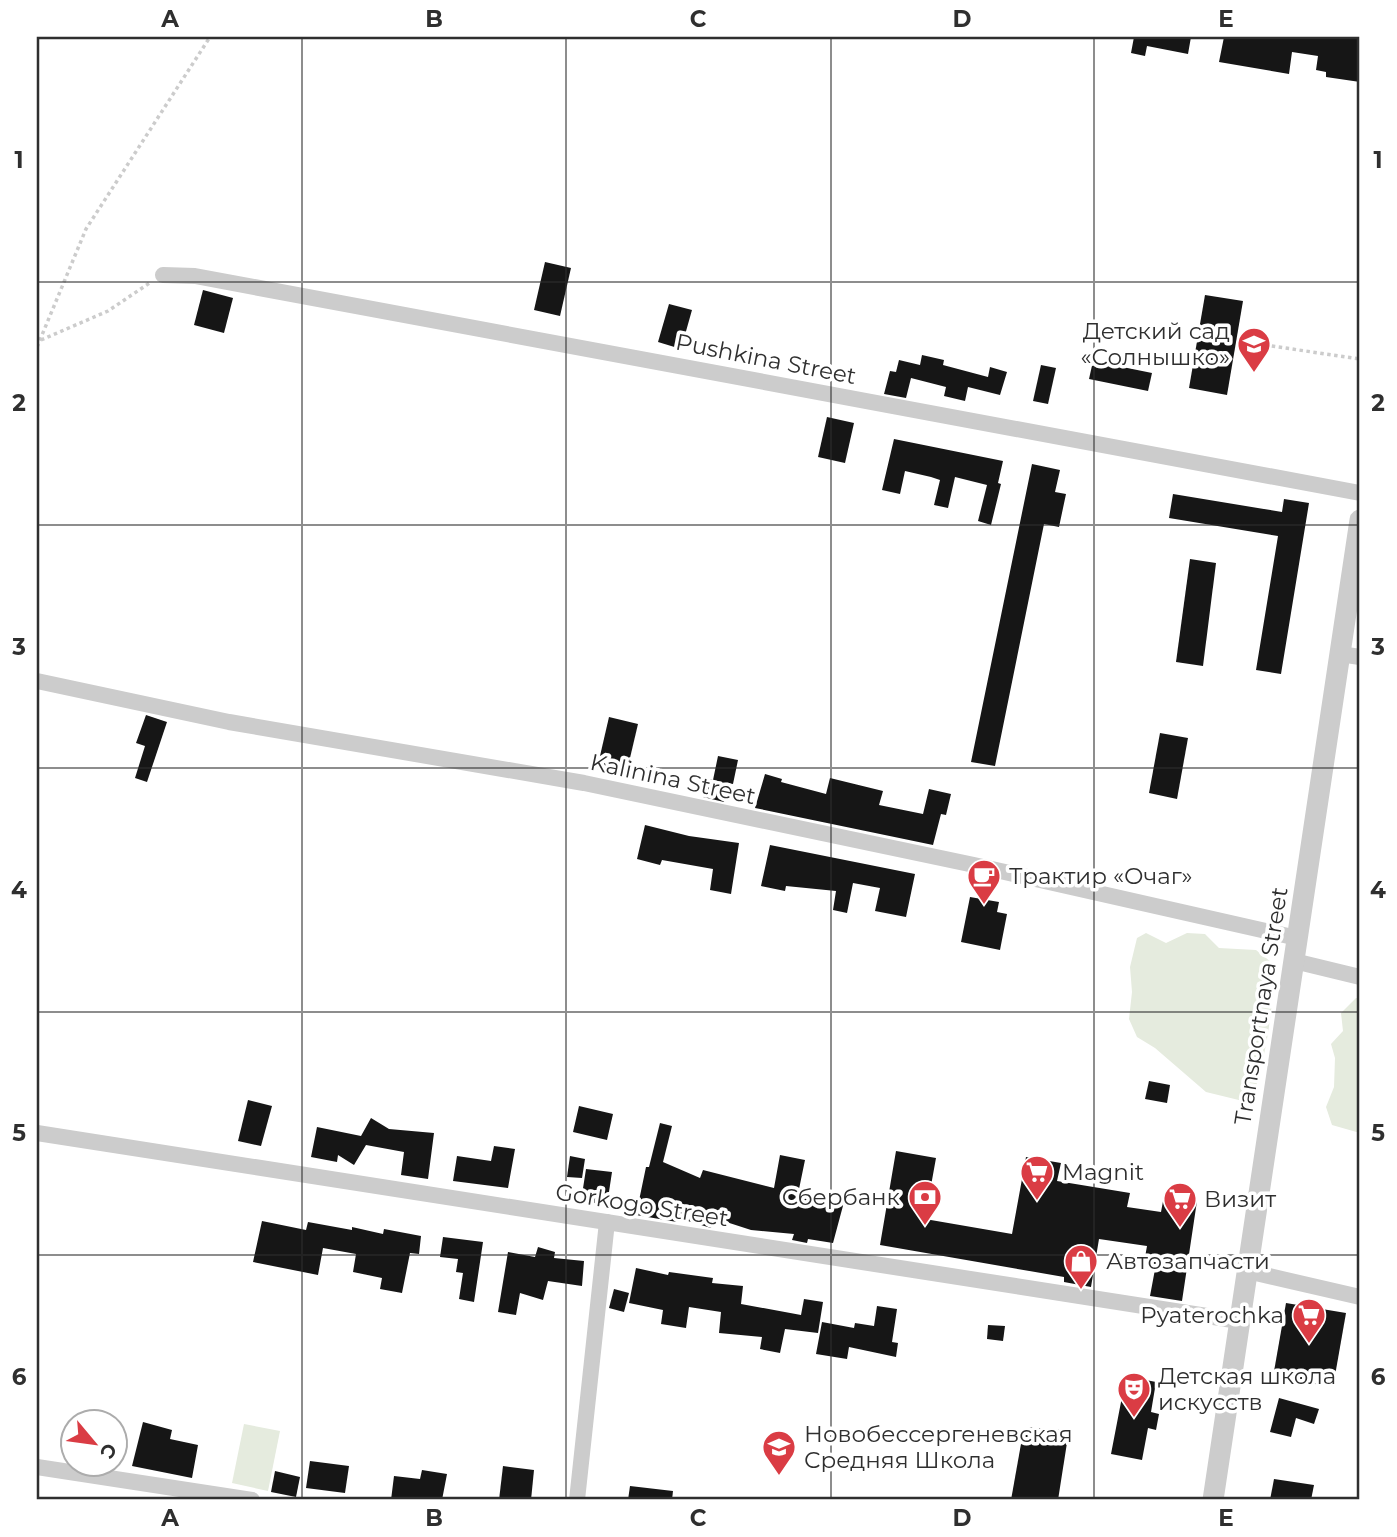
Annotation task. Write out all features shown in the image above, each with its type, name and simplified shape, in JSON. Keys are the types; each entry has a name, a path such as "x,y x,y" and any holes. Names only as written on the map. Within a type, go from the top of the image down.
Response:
{"street":[{"name":"Pushkina Street","path":"163,275 209,279 1360,493"},
{"name":"Transportnaya Street","path":"1213,1500 1297,938 1350,656 1360,520"},
{"name":"Kalinina Street","path":"37,681 229,722 584,783 974,865 1297,938"},
{"path":"1294,961 1360,977"},
{"name":"Gorkogo Street","path":"37,1133 1240,1321"},
{"path":"577,1500 607,1222"},
{"path":"1247,1271 1360,1297"},
{"path":"37,1467 252,1500"}],"path":[{"path":"37,347 86,229 210,37"},
{"path":"39,341 108,311 163,275"},
{"path":"1251,343 1360,359"}],"shaded area":[{"path":"1146,933 1166,943 1187,933 1205,934 1219,948 1256,950 1271,962 1272,995 1268,1032 1251,1103 1206,1092 1155,1048 1137,1037 1129,1019 1132,992 1130,967 1137,938"},
{"path":"1356,998 1360,998 1360,1133 1332,1125 1326,1107 1334,1087 1335,1058 1331,1044 1343,1031 1341,1013"},
{"path":"244,1424 280,1431 268,1491 232,1483"}],"building":[{"path":"1134,37 1191,37 1188,54 1147,46 1145,56 1131,53"},
{"path":"1224,37 1360,37 1360,82 1326,77 1326,72 1316,70 1318,56 1292,52 1289,74 1219,62"},
{"path":"545,262 571,268 560,316 534,310"},
{"path":"203,290 233,298 224,333 194,325"},
{"path":"1205,295 1243,301 1227,395 1189,388"},
{"path":"669,304 692,310 681,349 658,342"},
{"path":"922,355 944,360 943,365 988,377 990,367 1007,372 1000,395 968,387 965,401 944,396 946,387 911,378 906,398 884,394 890,371 896,372 899,360 920,365"},
{"path":"1093,361 1152,373 1148,391 1089,379"},
{"path":"1041,365 1056,368 1048,404 1033,401"},
{"path":"827,417 854,423 845,463 818,457"},
{"path":"894,439 1003,461 998,483 1001,484 991,525 978,521 987,485 955,477 948,508 934,505 940,480 931,477 905,471 900,494 882,490"},
{"path":"1032,464 1060,470 1055,492 1066,494 1059,527 1044,524 995,766 971,762"},
{"path":"1173,494 1282,512 1284,499 1309,503 1281,674 1256,670 1278,536 1169,518"},
{"path":"1190,559 1216,563 1203,666 1176,662"},
{"path":"146,715 167,722 147,782 135,778 145,746 136,743"},
{"path":"609,717 638,724 626,775 597,769"},
{"path":"1160,733 1188,738 1177,799 1149,793"},
{"path":"718,756 738,760 733,784 728,783 724,802 703,797 707,779 713,780"},
{"path":"765,774 782,779 781,782 826,794 830,778 883,791 879,805 923,814 929,789 951,794 946,815 941,814 933,845 755,808"},
{"path":"645,825 689,836 739,843 731,894 710,890 713,869 662,860 660,865 637,859"},
{"path":"770,845 915,874 906,917 875,911 880,888 853,883 847,913 833,910 836,891 786,886 785,891 761,886"},
{"path":"970,897 999,902 997,912 1007,914 1000,950 961,942"},
{"path":"1149,1081 1170,1085 1167,1103 1145,1099"},
{"path":"248,1100 272,1106 261,1146 238,1141"},
{"path":"579,1106 613,1114 607,1140 573,1132"},
{"path":"371,1118 389,1129 434,1133 428,1179 401,1175 404,1152 366,1145 354,1165 338,1155 337,1162 311,1157 317,1127 361,1136"},
{"path":"660,1123 672,1126 663,1162 700,1178 703,1170 774,1188 780,1155 805,1160 798,1194 844,1202 833,1243 808,1239 807,1243 792,1240 794,1234 751,1230 714,1218 711,1228 678,1218 677,1222 636,1215 646,1167 649,1167"},
{"path":"494,1146 515,1149 508,1188 453,1181 457,1156 491,1161"},
{"path":"896,1151 936,1158 925,1219 1012,1234 1026,1157 1061,1163 1057,1181 1130,1193 1127,1207 1161,1212 1164,1196 1197,1201 1182,1301 1150,1296 1156,1264 1144,1263 1147,1246 1099,1239 1091,1287 1064,1282 1064,1277 880,1245"},
{"path":"570,1156 585,1159 582,1178 567,1177"},
{"path":"586,1169 612,1172 607,1205 581,1201"},
{"path":"262,1221 306,1230 308,1222 383,1234 384,1229 421,1236 419,1254 410,1253 402,1293 380,1289 382,1278 353,1272 356,1254 323,1248 318,1275 253,1262"},
{"path":"443,1237 483,1242 474,1302 459,1299 463,1273 456,1272 458,1259 440,1257"},
{"path":"538,1247 555,1252 554,1258 584,1261 582,1286 548,1281 543,1300 520,1293 516,1315 498,1312 508,1252 535,1257"},
{"path":"636,1268 668,1275 669,1272 713,1278 712,1283 743,1286 741,1304 801,1315 804,1299 823,1302 818,1333 785,1329 780,1353 760,1349 762,1337 719,1333 721,1312 689,1307 686,1328 661,1324 663,1310 629,1303"},
{"path":"614,1289 629,1293 624,1312 609,1308"},
{"name":"Pyaterochka","path":"1286,1303 1346,1313 1333,1387 1273,1377"},
{"path":"877,1306 897,1309 892,1342 898,1343 896,1357 849,1347 847,1359 816,1354 822,1322 854,1328 855,1323 874,1326"},
{"path":"988,1325 1005,1326 1003,1341 987,1339"},
{"path":"1126,1376 1156,1382 1151,1412 1159,1414 1156,1430 1148,1428 1142,1460 1111,1454"},
{"path":"1279,1398 1319,1409 1314,1424 1296,1418 1291,1437 1270,1432"},
{"path":"143,1422 172,1430 170,1439 198,1445 192,1478 132,1466"},
{"path":"1024,1427 1069,1430 1058,1500 1011,1500"},
{"path":"310,1461 349,1466 345,1493 306,1488"},
{"path":"503,1466 534,1470 531,1500 499,1500"},
{"path":"422,1470 447,1474 442,1500 391,1500 394,1476 420,1479"},
{"path":"275,1471 300,1477 296,1497 271,1492"},
{"path":"1274,1479 1314,1485 1311,1500 1270,1500"},
{"path":"630,1486 673,1491 672,1500 628,1500"}],"place":[{"name":"Детский сад «Солнышко»","path":"1254,374"},
{"name":"Трактир «Очаг»","path":"984,906"},
{"name":"Magnit","path":"1037,1202"},
{"name":"Сбербанк","path":"925,1227"},
{"name":"Визит","path":"1180,1229"},
{"name":"Автозапчасти","path":"1081,1291"},
{"name":"Pyaterochka","path":"1309,1345"},
{"name":"Детская школа искусств","path":"1134,1419"},
{"name":"Новобессергеневская Средняя Школа","path":"779,1477"}]}
